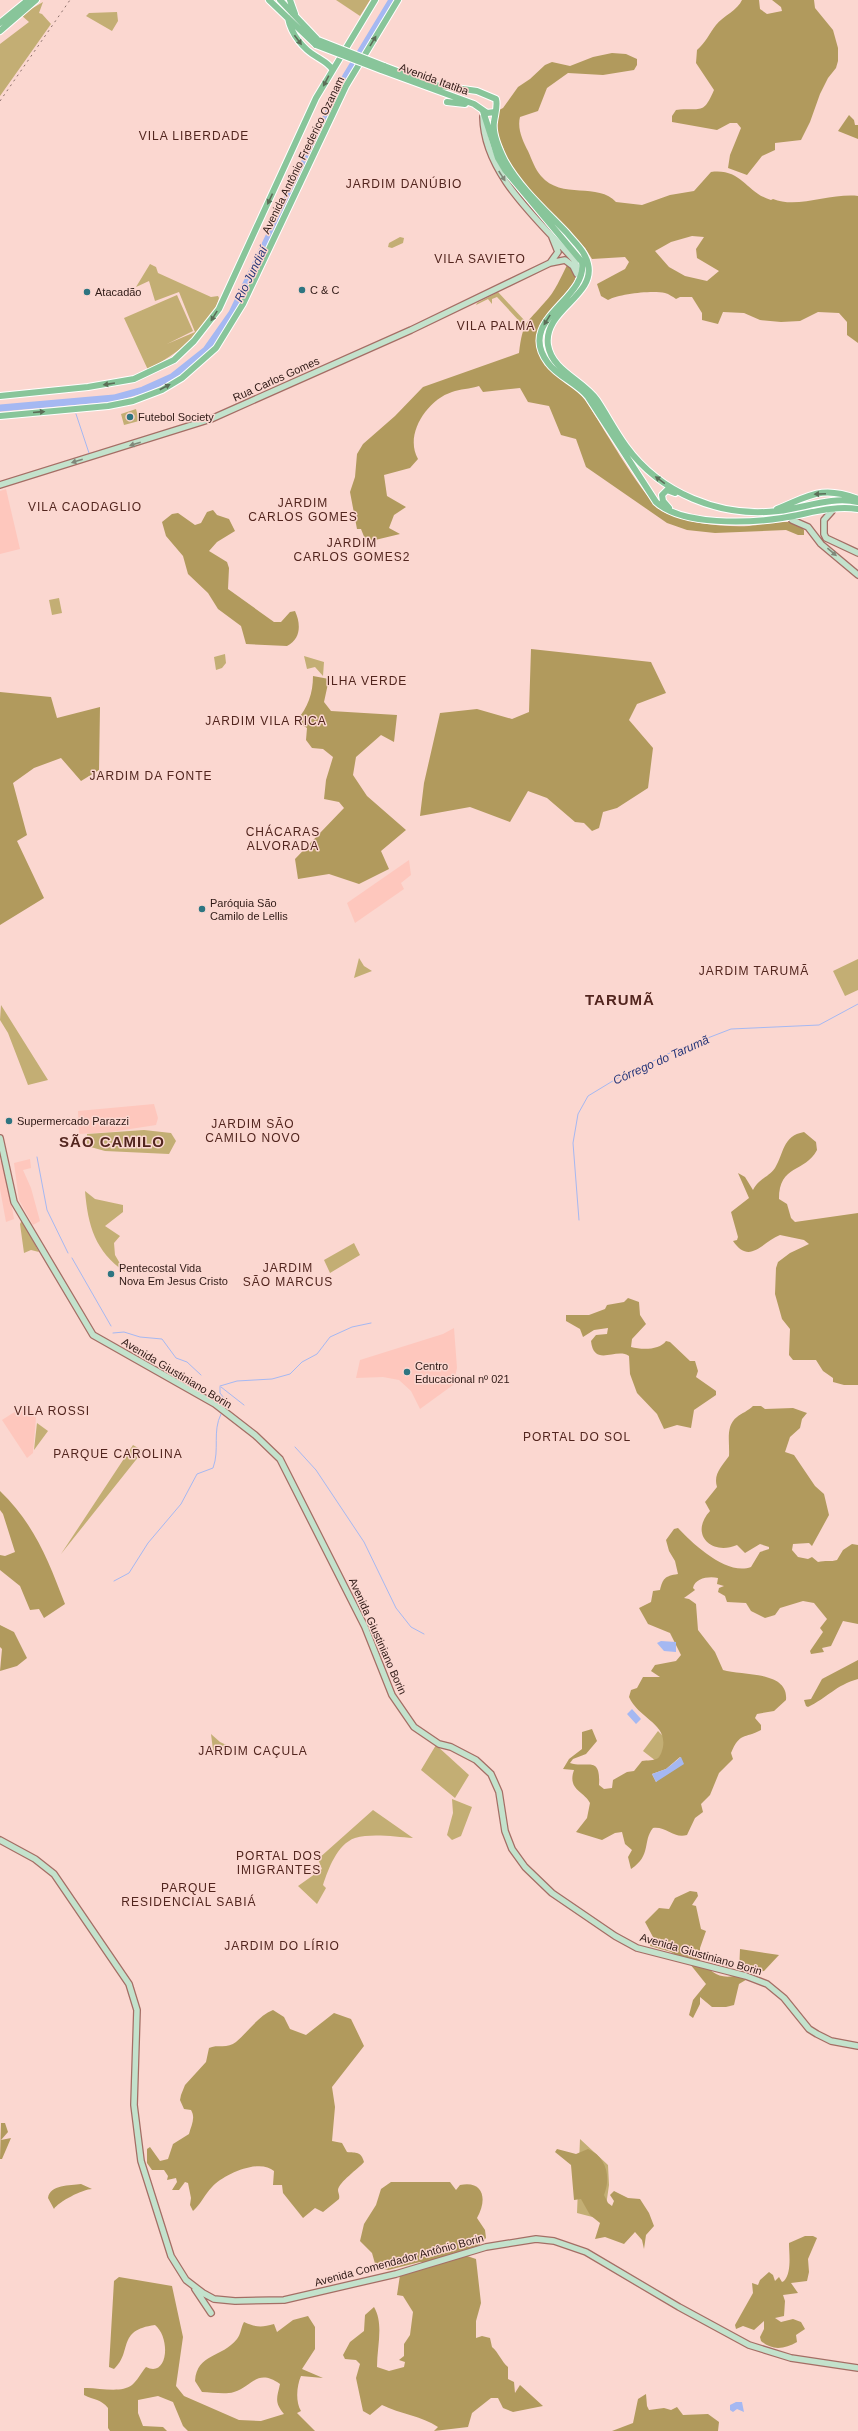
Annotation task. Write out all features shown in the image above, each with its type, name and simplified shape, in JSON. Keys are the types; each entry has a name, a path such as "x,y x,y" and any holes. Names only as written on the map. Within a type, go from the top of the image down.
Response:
{"main road":[{"path":"0,24 28,0"},
{"path":"0,31 36,0"},
{"path":"269,0 317,42 383,68"},
{"path":"280,0 290,17 293,32 303,46 332,69"},
{"path":"290,0 298,20 317,42"},
{"name":"Avenida Antônio Frederico Ozanam","path":"0,396 76,389 121,382 159,368 185,350 204,331 219,309 332,69 375,0"},
{"name":"Avenida Antônio Frederico Ozanam","path":"0,416 103,406 133,401 162,390 182,378 216,348 244,304 346,86 398,0"},
{"path":"290,17 298,20"},
{"name":"Avenida Itatiba","path":"383,68 434,85 490,95 496,99 495,112"},
{"name":"Avenida Itatiba","path":"383,68 480,109"},
{"path":"447,102 480,109 489,113 495,112 494,130 508,165 582,251 588,266 586,283 551,325 548,340 550,353 554,361 590,392 626,446 642,465 663,482 688,496 720,508 739,511 770,512 812,494 833,493 858,502"},
{"path":"480,109 486,140 498,171 509,188 575,261 577,274 573,291"},
{"path":"480,109 498,158 505,170 582,262 582,275 573,291 549,316 541,332 541,348 548,364 588,397 645,486 661,506 686,516 756,523 792,520 832,511 858,511"},
{"path":"550,263 558,252 551,234"},
{"path":"550,263 565,260 573,266 577,274"},
{"name":"Rua Carlos Gomes","path":"0,485 176,430 252,401 411,330 550,263"},
{"path":"858,502 825,501 760,515 728,513 701,505 668,490 662,495 662,501 667,506 678,511 738,521 781,518 834,508 858,511"},
{"path":"832,511 824,520 826,538 858,554"},
{"path":"792,520 808,527 821,544 858,575"},
{"name":"Avenida Giustiniano Borin","path":"0,1138 14,1202 94,1335 215,1404 255,1435 280,1459 365,1627 376,1650 386,1683 398,1704 414,1727 439,1744 451,1747 476,1760 491,1774 499,1792 505,1831 512,1849 525,1867 552,1893 615,1936 637,1948 746,1976 767,1984 784,1998 809,2029 831,2041 858,2046"},
{"name":"Avenida Comendador Antônio Borin","path":"0,1840 35,1859 54,1874 129,1984 137,2010 134,2105 141,2161 171,2256 182,2275 193,2287 214,2298 235,2301 284,2300 396,2274 486,2247 536,2239 554,2241 582,2250 748,2345 791,2358 858,2368"},
{"path":"193,2287 211,2313"}],"shaded area":[{"path":"336,0 370,0 360,16"},
{"path":"742,0 759,0 760,9 767,14 782,11 781,7 772,0 814,0 815,8 833,30 838,48 838,61 836,68 828,78 820,94 810,122 801,140 775,143 775,150 762,156 747,175 728,168 730,155 741,128 737,123 730,123 717,130 672,122 672,116 676,110 700,109 707,104 714,90 696,63 697,50 716,25 737,7"},
{"path":"43,2 39,13 42,14 51,24 0,96 0,44 29,22 21,15"},
{"path":"117,12 118,21 112,31 86,16 89,13"},
{"path":"612,53 626,54 637,59 637,65 634,70 603,75 568,73 547,88 538,111 520,117 519,126 522,139 535,167 541,176 549,183 569,190 600,193 609,196 616,202 642,205 670,195 694,191 711,172 730,174 737,177 763,197 782,202 803,202 837,197 858,196 858,343 847,335 847,322 839,313 818,312 800,321 781,322 760,320 744,313 723,312 718,324 702,320 702,313 692,297 680,297 676,299 665,293 659,292 627,294 608,300 601,296 597,284 625,269 629,262 625,257 592,259 585,248 575,240 504,163 504,150 497,134 497,111 503,108 518,87 530,79 545,65 552,62 570,66 593,57","holes":["692,236 704,237 696,249 697,258 719,271 707,281 685,276 669,267 655,251 671,242"]},
{"path":"849,115 854,120 855,125 858,125 858,139 838,131"},
{"path":"400,237 404,238 403,243 392,248 388,247 389,243"},
{"path":"150,264 156,267 158,273 211,297 218,296 219,298 215,310 200,332 191,341 148,370 124,318 177,295 193,331 167,344 195,332 179,292 155,301 149,281 136,287"},
{"path":"567,265 575,273 575,280 550,312 541,328 539,338 542,358 552,372 573,388 585,400 624,462 647,495 666,513 686,520 728,526 749,526 789,522 795,523 801,527 804,530 804,535 798,535 786,530 715,533 687,530 667,523 586,467 576,439 561,435 549,406 528,402 520,388 483,392 479,386 455,391 443,396 434,402 427,410 416,429 414,450 418,459 410,468 384,475 387,496 406,507 394,515 389,528 400,534 371,541 365,539 361,529 357,529 350,492 355,477 357,454 363,444 395,416 423,387 519,353 522,335 526,324 552,294"},
{"path":"498,292 525,321 521,323 497,297 492,299 492,304 488,299 476,305 477,303"},
{"name":"Futebol Society","path":"136,409 139,421 124,425 121,414"},
{"path":"6,489 20,549 0,554 0,491"},
{"path":"213,510 217,515 229,519 235,531 217,542 209,551 227,562 229,568 228,589 274,622 281,622 290,612 295,611 299,626 298,631 295,639 287,646 246,644 241,626 218,609 208,593 188,574 183,556 166,536 162,522 172,514 178,513 195,525 201,523 207,512"},
{"path":"59,598 62,613 52,615 49,600"},
{"path":"531,649 651,662 666,693 637,704 629,720 653,748 648,788 617,808 603,812 599,828 592,831 584,823 575,822 547,798 528,791 510,822 470,807 420,816 424,783 440,713 477,709 512,719 529,712"},
{"path":"225,654 226,663 222,668 216,670 214,657"},
{"path":"304,656 324,662 323,676 315,667 307,669"},
{"path":"313,676 329,679 324,702 331,711 397,715 394,742 381,735 356,757 353,775 367,796 406,830 381,851 389,869 359,884 329,874 298,879 295,859 344,808 339,802 324,799 326,780 333,757 323,749 312,748 306,740 307,728 296,721 307,706 312,688"},
{"path":"0,692 51,697 57,718 100,707 99,770 81,781 61,758 34,768 13,783 27,835 17,841 44,898 0,925"},
{"path":"409,860 411,875 401,883 404,889 355,923 347,903"},
{"path":"359,958 364,966 372,971 354,978"},
{"path":"858,959 858,990 845,996 833,971"},
{"path":"1,1005 48,1080 28,1085 8,1033 0,1020"},
{"path":"154,1104 158,1118 156,1125 111,1132 79,1134 78,1111"},
{"path":"144,1130 171,1133 176,1141 169,1154 105,1151 87,1146 87,1134"},
{"path":"804,1132 816,1142 817,1150 812,1157 788,1174 783,1180 780,1188 779,1199 787,1204 791,1218 795,1222 858,1213 858,1385 844,1385 833,1382 833,1378 823,1371 816,1360 793,1360 789,1355 790,1329 782,1319 775,1294 776,1268 778,1262 790,1253 809,1244 804,1240 780,1235 751,1252 739,1248 733,1241 737,1240 738,1237 731,1212 749,1198 738,1173 745,1177 753,1190 758,1183 775,1168 785,1146 791,1137"},
{"path":"30,1159 31,1168 23,1170 31,1188 40,1221 33,1225 19,1200 14,1163"},
{"path":"4,1160 14,1219 6,1222 0,1189 0,1161"},
{"path":"85,1191 95,1199 123,1205 123,1212 105,1226 120,1236 114,1243 115,1255 125,1272 107,1255 95,1237 88,1215"},
{"path":"22,1220 39,1252 31,1250 24,1253 20,1224"},
{"path":"354,1243 360,1255 330,1273 324,1260"},
{"path":"628,1298 639,1302 640,1315 646,1324 632,1339 631,1347 640,1349 655,1348 666,1341 670,1342 690,1361 695,1361 698,1371 696,1377 716,1391 716,1395 694,1410 691,1428 677,1425 664,1429 657,1414 637,1393 630,1374 629,1356 624,1354 601,1355 596,1353 593,1349 591,1341 596,1335 607,1334 608,1328 594,1330 583,1337 580,1329 566,1321 566,1315 589,1315 605,1309 607,1305 624,1302"},
{"name":"Centro Educacional nº 021","path":"454,1328 457,1368 453,1385 420,1409 411,1391 399,1380 383,1377 356,1378 360,1360 443,1334"},
{"path":"27,1404 36,1418 33,1453 27,1458 2,1420"},
{"path":"753,1406 761,1406 765,1409 793,1408 807,1413 802,1419 800,1428 790,1437 785,1452 794,1455 815,1486 824,1494 829,1515 812,1546 809,1543 793,1544 792,1550 798,1557 808,1559 812,1557 818,1562 832,1561 837,1560 843,1550 852,1544 858,1545 858,1624 843,1621 831,1646 822,1648 824,1652 811,1654 810,1651 823,1632 820,1628 827,1619 814,1603 803,1601 780,1608 775,1615 765,1618 751,1611 746,1603 727,1602 725,1596 718,1592 719,1588 724,1586 717,1584 718,1578 703,1578 696,1582 693,1588 695,1590 684,1598 689,1599 696,1604 698,1630 715,1652 723,1670 752,1674 772,1679 780,1684 785,1690 786,1700 774,1711 757,1714 755,1718 761,1725 761,1730 743,1737 734,1746 731,1753 733,1759 719,1773 710,1795 701,1804 703,1812 695,1818 687,1835 682,1836 662,1829 653,1828 648,1838 642,1859 631,1869 628,1857 632,1850 625,1844 622,1832 615,1833 602,1840 576,1832 587,1818 590,1803 574,1786 572,1777 574,1770 563,1769 569,1759 582,1749 582,1732 592,1729 597,1741 586,1754 573,1759 570,1763 595,1766 598,1769 599,1785 604,1789 612,1788 613,1780 627,1772 634,1771 642,1761 656,1759 661,1754 663,1739 661,1732 657,1726 639,1711 629,1697 631,1690 637,1688 643,1677 660,1677 651,1671 655,1665 676,1661 681,1655 670,1633 648,1624 639,1608 651,1602 653,1591 660,1590 662,1583 667,1577 678,1574 675,1561 669,1551 666,1540 674,1529 678,1528 701,1550 711,1557 732,1567 742,1569 751,1567 760,1552 769,1549 769,1547 760,1544 745,1553 737,1545 728,1548 719,1548 711,1545 702,1535 704,1520 710,1511 705,1502 717,1487 717,1474 729,1456 729,1430 733,1421 737,1417","holes":["681,1757 656,1782 652,1774 666,1769"]},
{"path":"37,1423 48,1431 34,1450"},
{"path":"133,1445 143,1451 61,1554"},
{"path":"0,1491 23,1517 31,1530 53,1573 65,1604 44,1618 39,1609 30,1610 20,1586 0,1570 0,1555 5,1556 15,1552 3,1514 0,1510"},
{"path":"0,1625 14,1632 27,1658 17,1666 0,1671 2,1649 0,1647"},
{"path":"858,1660 858,1679 838,1688 808,1707 806,1706 804,1700 811,1699 822,1679"},
{"path":"658,1731 670,1743 656,1761 643,1751"},
{"path":"211,1734 220,1742 235,1749 213,1750"},
{"path":"436,1745 469,1775 455,1798 421,1770"},
{"path":"452,1799 472,1807 461,1836 452,1840 447,1835 453,1813"},
{"path":"373,1810 413,1838 369,1836 355,1838 349,1841 334,1858 323,1885 326,1888 317,1904 298,1886 322,1869 318,1859"},
{"path":"690,1891 697,1892 698,1896 692,1905 696,1906 701,1929 706,1931 700,1948 700,1961 711,1971 723,1976 734,1976 739,1972 740,1949 779,1955 764,1971 746,1974 749,1978 739,1984 734,2005 726,2007 712,2007 700,1997 700,2004 693,2018 689,2015 693,2000 706,1984 690,1964 671,1952 650,1946 653,1937 645,1922 659,1908 669,1909 675,1898"},
{"path":"273,2010 284,2017 290,2029 306,2035 334,2013 351,2019 364,2046 332,2087 335,2107 332,2141 342,2143 347,2152 360,2154 364,2162 345,2179 339,2187 339,2199 323,2212 315,2208 303,2218 283,2193 282,2185 273,2185 274,2171 268,2167 260,2166 242,2169 225,2177 212,2187 193,2211 190,2205 191,2198 188,2183 185,2182 179,2190 172,2190 177,2182 176,2178 167,2180 168,2176 164,2170 152,2170 147,2163 147,2149 150,2147 160,2161 168,2159 173,2144 189,2134 193,2122 193,2116 191,2110 184,2109 180,2100 181,2095 185,2085 206,2062 209,2048 233,2044 258,2020"},
{"path":"1,2123 5,2123 8,2132 1,2140 11,2138 2,2159 0,2159"},
{"path":"580,2139 608,2165 609,2185 604,2220 577,2213"},
{"path":"557,2149 576,2154 588,2149 600,2157 606,2169 607,2175 604,2195 608,2203 612,2206 614,2201 610,2195 614,2191 628,2198 640,2199 649,2213 654,2226 646,2235 644,2249 642,2240 635,2232 624,2244 605,2237 595,2239 600,2223 590,2215 581,2199 574,2200 571,2165 555,2152"},
{"path":"391,2182 450,2182 456,2190 460,2185 468,2184 475,2186 482,2193 482,2205 477,2218 485,2230 486,2238 478,2246 435,2260 467,2256 476,2259 481,2303 476,2321 476,2338 482,2336 490,2338 492,2347 508,2367 508,2379 514,2382 515,2393 520,2385 543,2406 513,2412 503,2408 498,2398 491,2398 472,2413 468,2427 434,2431 438,2427 432,2423 382,2405 370,2415 363,2411 356,2378 360,2364 356,2360 345,2359 343,2355 350,2342 364,2331 365,2315 374,2307 379,2321 377,2367 389,2371 404,2367 405,2362 399,2360 404,2356 404,2344 410,2335 413,2312 403,2296 397,2295 400,2275 424,2263 420,2262 388,2270 376,2267 372,2253 360,2241 364,2224 376,2205 381,2189"},
{"path":"81,2184 92,2189 71,2196 54,2209 48,2198 52,2190 61,2186"},
{"path":"805,2236 813,2236 817,2238 808,2259 809,2272 807,2281 791,2283 798,2293 783,2295 785,2301 784,2316 775,2318 781,2322 793,2319 801,2322 805,2329 796,2335 797,2342 788,2346 774,2348 761,2341 760,2337 764,2329 764,2321 754,2330 743,2326 736,2329 735,2325 753,2293 752,2283 758,2285 760,2280 769,2272 773,2275 775,2281 779,2277 782,2282 784,2281 787,2277 789,2268 789,2243"},
{"path":"119,2277 172,2286 183,2337 176,2386 184,2396 239,2420 261,2421 284,2414 277,2400 280,2384 266,2378 260,2378 230,2393 202,2392 195,2381 200,2365 205,2360 231,2345 237,2339 244,2322 258,2326 274,2324 277,2332 293,2320 308,2316 315,2327 315,2349 302,2369 323,2378 301,2376 297,2393 301,2411 297,2413 315,2431 188,2431 183,2426 173,2402 158,2396 138,2400 138,2413 143,2426 163,2427 167,2431 110,2431 108,2428 108,2408 100,2401 84,2395 84,2388 115,2390 127,2388 134,2383 146,2367 153,2369 159,2367 163,2362 165,2355 163,2339 160,2331 155,2325 135,2332 127,2342 120,2362 114,2369 109,2367 114,2281"},
{"path":"646,2394 647,2406 649,2410 664,2408 671,2410 677,2407 683,2415 708,2414 719,2422 718,2431 612,2431 633,2423 638,2399"}],"water":[{"path":"661,1641 676,1642 676,1652 664,1651 657,1643"},
{"path":"632,1709 641,1719 636,1724 627,1714"},
{"path":"681,1757 684,1764 656,1782 652,1774 666,1769"},
{"path":"736,2402 742,2402 744,2412 737,2409 733,2412 730,2410 730,2405"}],"waterway":[{"name":"Rio Jundiaí","path":"0,408 114,398 143,390 172,377 206,350 232,313 346,76 392,0"},
{"name":"Rio Jundiaí","path":"72,401 74,405"},
{"path":"76,414 89,453"},
{"name":"Córrego do Tarumã","path":"579,1220 573,1143 578,1114 588,1096 616,1079 674,1051 731,1029 819,1025 858,1004"},
{"path":"37,1157 47,1210 68,1253"},
{"path":"72,1258 111,1326"},
{"path":"220,1386 237,1381 272,1379 290,1374 302,1362 317,1354 330,1337 352,1327 371,1323"},
{"path":"113,1333 124,1332 140,1337 162,1339 176,1358 187,1362 201,1375"},
{"path":"220,1387 220,1393 227,1402 226,1408"},
{"path":"221,1387 244,1405"},
{"path":"114,1581 129,1573 148,1543 181,1504 197,1474 213,1468 216,1454 217,1427 221,1414"},
{"path":"295,1447 316,1470 364,1542 396,1608 411,1627 424,1634"}],"railway":[{"path":"0,101 70,0"}],"place":[{"name":"C & C","path":"302,290"},
{"name":"Atacadão","path":"87,292"},
{"name":"Futebol Society","path":"130,417"},
{"name":"Paróquia São Camilo de Lellis","path":"202,909"},
{"name":"Supermercado Parazzi","path":"9,1121"},
{"name":"Pentecostal Vida Nova Em Jesus Cristo","path":"111,1274"},
{"name":"Centro Educacional nº 021","path":"407,1372"}],"district":[{"name":"VILA LIBERDADE","path":"194,136"},
{"name":"JARDIM DANÚBIO","path":"404,184"},
{"name":"VILA SAVIETO","path":"480,259"},
{"name":"VILA PALMA","path":"496,326"},
{"name":"VILA CAODAGLIO","path":"85,507"},
{"name":"JARDIM CARLOS GOMES","path":"303,510"},
{"name":"JARDIM CARLOS GOMES2","path":"352,550"},
{"name":"ILHA VERDE","path":"367,681"},
{"name":"JARDIM VILA RICA","path":"266,721"},
{"name":"JARDIM DA FONTE","path":"151,776"},
{"name":"CHÁCARAS ALVORADA","path":"283,839"},
{"name":"JARDIM TARUMÃ","path":"754,971"},
{"name":"TARUMÃ","path":"620,999"},
{"name":"JARDIM SÃO CAMILO NOVO","path":"253,1131"},
{"name":"SÃO CAMILO","path":"112,1141"},
{"name":"JARDIM SÃO MARCUS","path":"288,1275"},
{"name":"VILA ROSSI","path":"52,1411"},
{"name":"PORTAL DO SOL","path":"577,1437"},
{"name":"PARQUE CAROLINA","path":"118,1454"},
{"name":"JARDIM CAÇULA","path":"253,1751"},
{"name":"PORTAL DOS IMIGRANTES","path":"279,1863"},
{"name":"PARQUE RESIDENCIAL SABIÁ","path":"189,1895"},
{"name":"JARDIM DO LÍRIO","path":"282,1946"}]}
